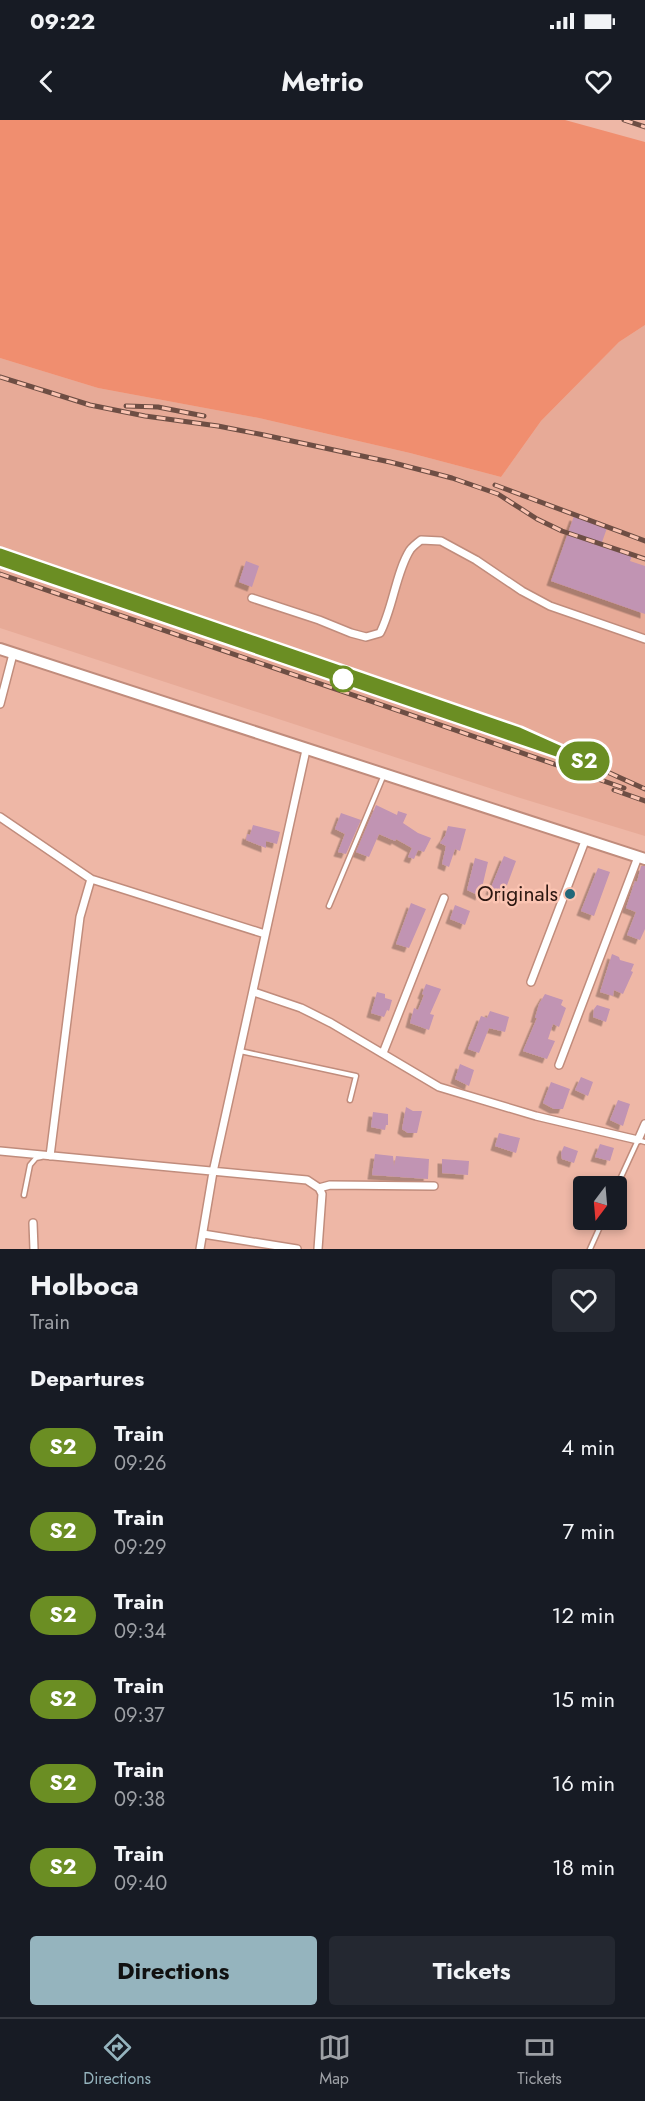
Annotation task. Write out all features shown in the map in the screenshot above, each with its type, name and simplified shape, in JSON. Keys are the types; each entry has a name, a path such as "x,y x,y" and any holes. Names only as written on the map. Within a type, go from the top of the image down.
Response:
{"main road":[{"path":"0,649 642,858"}],"street":[{"path":"252,598 351,633 366,637 380,633 388,617 411,549 421,540 441,542 476,560 522,591 550,606 645,639"},
{"path":"0,704 13,654"},
{"path":"200,1249 213,1172 306,750"},
{"path":"0,818 91,879 266,934"},
{"path":"531,982 585,841"},
{"path":"559,1065 642,858"},
{"path":"50,1156 80,917 91,879"},
{"path":"383,1053 444,898"},
{"path":"254,992 301,1008 439,1087 536,1116 641,1141 645,1124"},
{"path":"0,1151 307,1180 319,1188 322,1194 318,1249"},
{"path":"319,1188 330,1185 434,1186"},
{"path":"33,1223 34,1249"},
{"path":"203,1234 297,1249"}],"lane":[{"path":"329,906 384,775"},
{"path":"239,1051 356,1076 351,1100"},
{"path":"622,1176 641,1141"},
{"path":"24,1195 30,1165 36,1158 50,1156"},
{"path":"590,1249 599,1230"}],"shaded area":[{"path":"0,120 565,120 645,142 645,325 619,342 541,421 501,477 259,418 98,388 0,358"},
{"path":"645,325 645,836 517,797 0,628 0,358 98,388 259,418 501,477 541,421 619,342"}],"building":[{"path":"574,516 607,528 601,545 632,556 630,561 645,566 645,614 551,581"},
{"path":"246,561 259,566 252,587 239,582"},
{"path":"376,805 397,815 398,811 407,814 403,823 431,838 424,852 418,850 414,859 408,857 412,848 396,839 395,841 379,834 369,857 356,852"},
{"path":"341,813 361,820 346,854 338,852 345,834 335,829"},
{"path":"253,825 280,832 277,844 266,841 266,848 246,840"},
{"path":"448,826 466,829 460,851 455,849 449,867 442,864 446,846 440,843"},
{"path":"504,856 516,861 503,896 490,890"},
{"path":"475,858 488,862 480,896 467,890"},
{"path":"641,866 645,866 645,929 640,940 627,935 636,912 626,908"},
{"path":"598,868 610,872 594,916 581,911"},
{"path":"411,903 426,909 409,948 396,944"},
{"path":"455,905 470,911 465,925 450,919"},
{"path":"612,954 620,960 634,964 631,971 633,972 623,994 614,990 613,996 600,992"},
{"path":"426,984 441,989 430,1014 434,1015 429,1030 410,1023 414,1008 418,1010"},
{"path":"377,992 385,994 385,998 392,1000 389,1011 387,1010 384,1017 371,1013"},
{"path":"545,994 563,1000 561,1005 566,1008 559,1027 553,1024 548,1039 555,1041 547,1059 523,1051 537,1018 535,1018 539,1004"},
{"path":"597,1005 610,1009 606,1022 593,1017"},
{"path":"490,1011 509,1017 505,1032 489,1028 479,1053 468,1049 481,1016 487,1018"},
{"path":"460,1064 474,1070 469,1086 455,1079"},
{"path":"581,1077 593,1082 588,1096 575,1090"},
{"path":"551,1082 570,1089 563,1109 554,1109 543,1103"},
{"path":"618,1100 630,1104 623,1126 610,1120"},
{"path":"406,1107 413,1111 422,1111 417,1133 408,1133 402,1129"},
{"path":"373,1112 388,1114 388,1125 385,1130 371,1127"},
{"path":"499,1133 520,1138 516,1153 495,1146"},
{"path":"600,1144 614,1148 610,1161 595,1157"},
{"path":"564,1146 578,1151 574,1163 562,1159 561,1153"},
{"path":"375,1154 393,1156 394,1166 396,1156 429,1159 428,1179 372,1175"},
{"path":"442,1159 469,1161 468,1175 442,1173"}],"railway":[{"path":"624,120 645,127"},
{"path":"0,377 90,405 264,435 452,478 498,494 537,519 562,531 645,559"},
{"path":"126,406 158,407 204,416"},
{"path":"495,485 645,541"},
{"path":"0,553 519,732 645,789"},
{"path":"0,574 624,788"},
{"path":"614,790 645,801"}],"train":[{"name":"S2","path":"0,553 519,732 586,762 0,561"}],"place":[{"name":"Originals","path":"570,894"}]}
